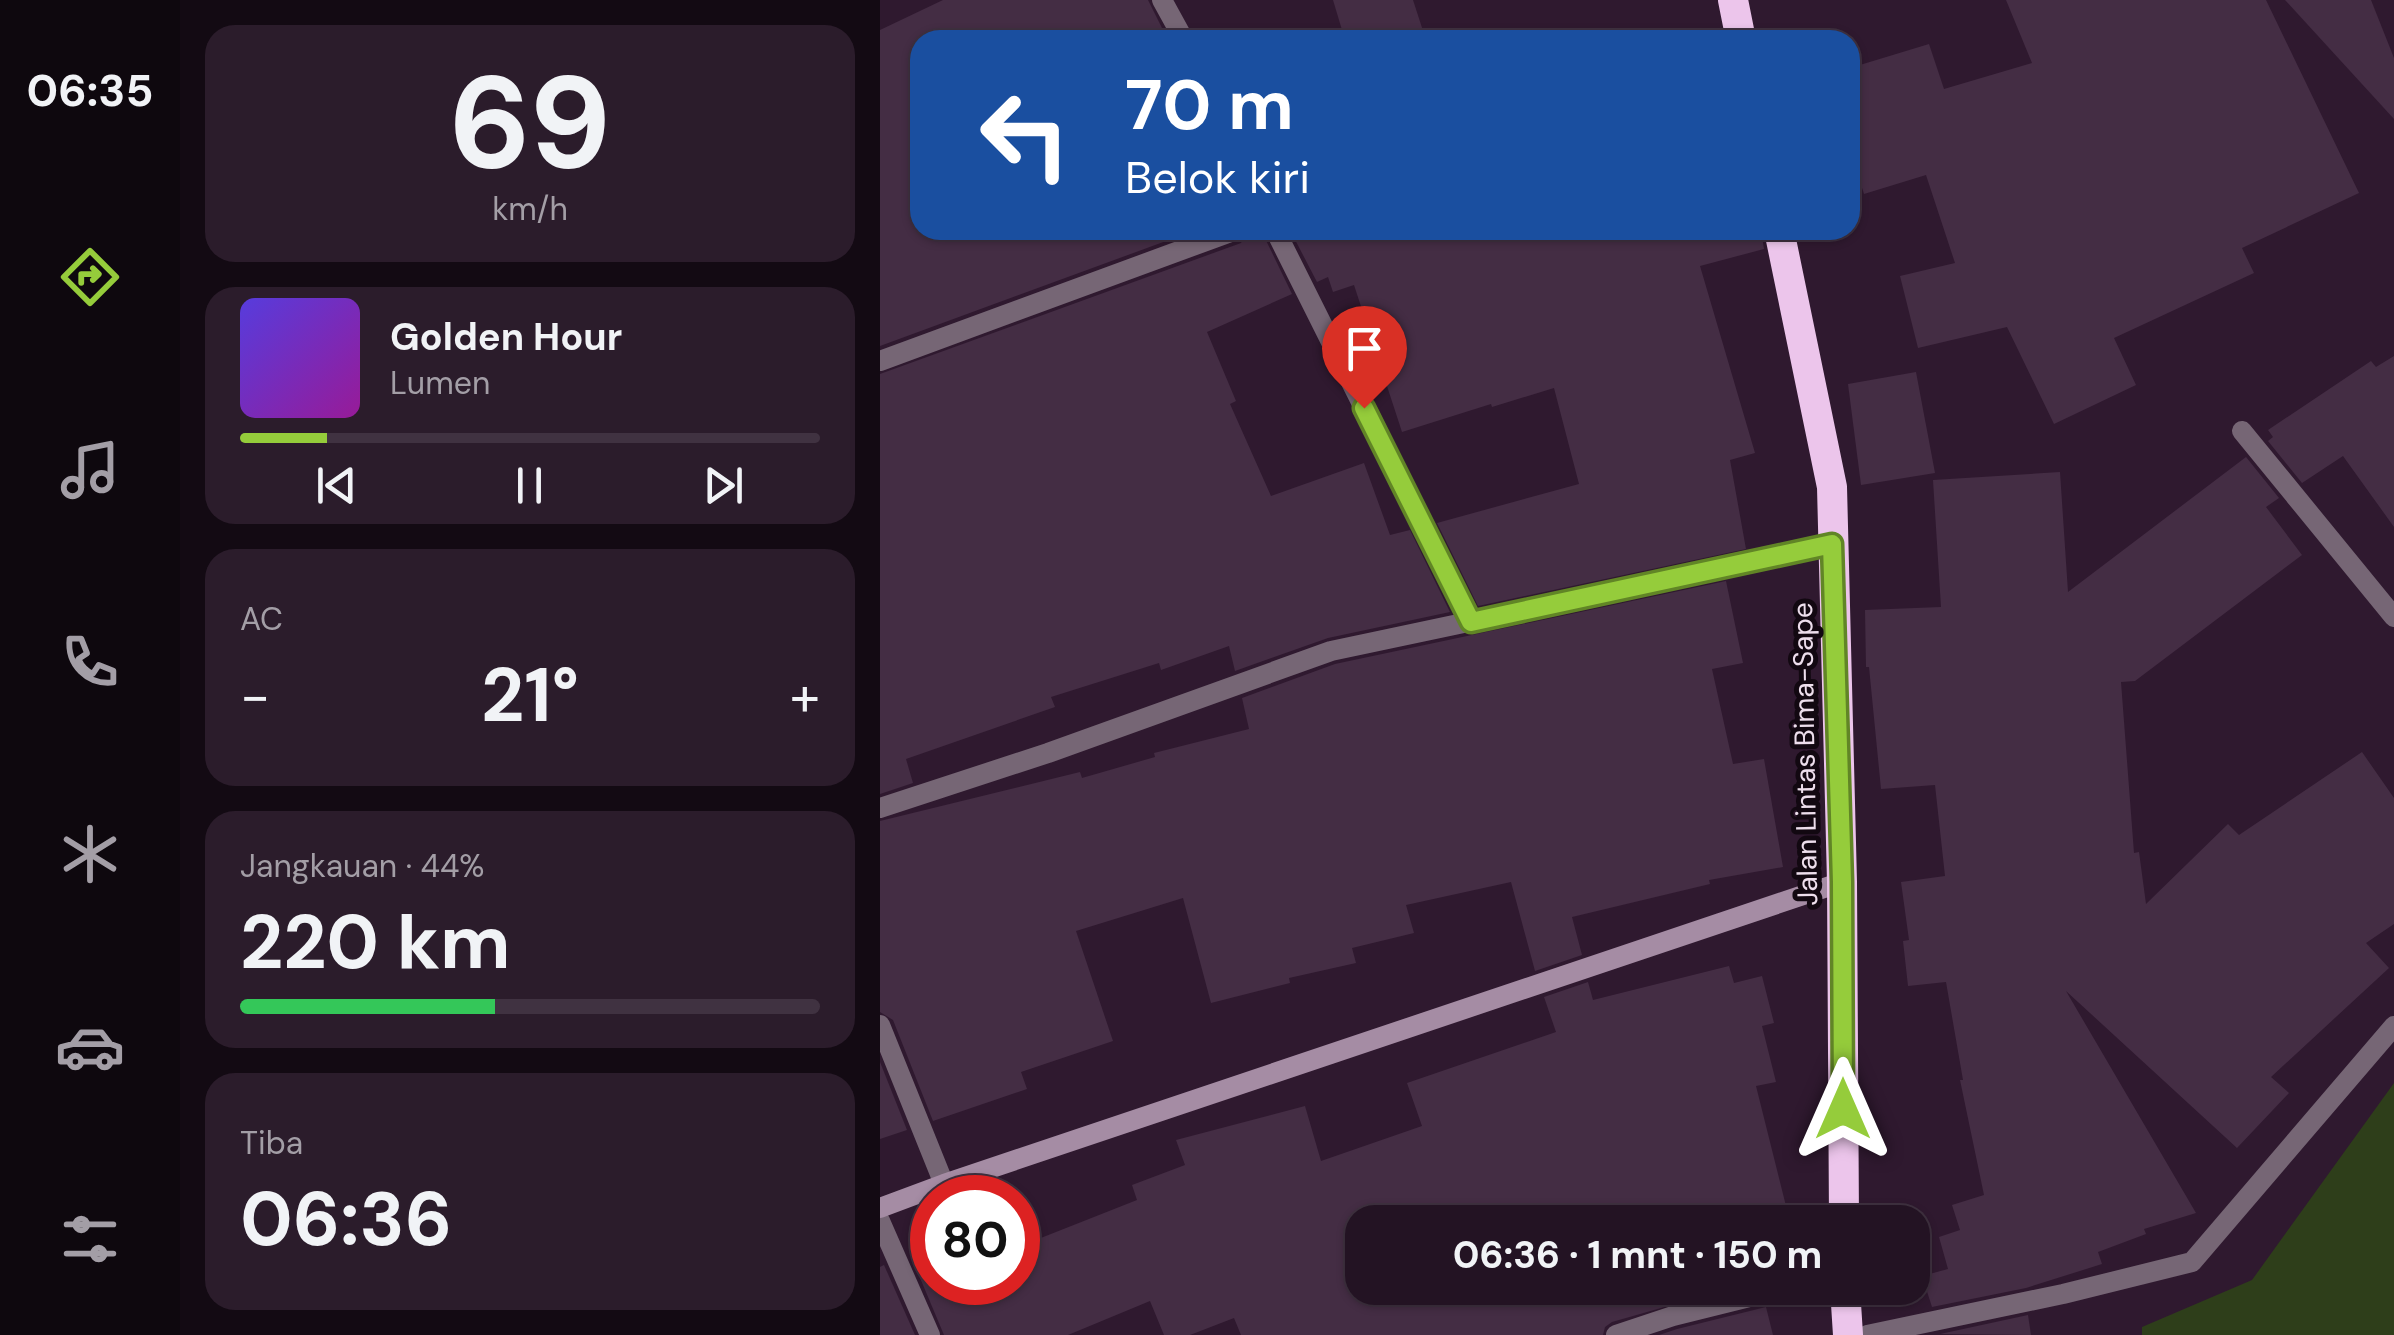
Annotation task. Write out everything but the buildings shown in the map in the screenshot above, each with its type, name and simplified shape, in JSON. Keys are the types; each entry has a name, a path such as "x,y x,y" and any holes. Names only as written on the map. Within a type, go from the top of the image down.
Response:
{"highway":[{"path":"1732,0 1738,30"},
{"name":"Jalan Lintas Bima-Sape","path":"1781,240 1832,487 1842,882 1844,1205"},
{"path":"1846,1305 1848,1335"}],"street":[{"path":"1162,0 1178,30"},
{"path":"880,361 1209,240"},
{"path":"1280,240 1471,622"},
{"path":"2242,431 2394,617"},
{"path":"880,808 1048,753 1331,651 1832,544"},
{"path":"971,1175 1842,882"},
{"path":"880,1025 940,1175"},
{"path":"1868,1335 2064,1294 2192,1262 2394,1026"},
{"path":"880,1208 910,1197"},
{"path":"880,1221 930,1335"},
{"path":"1616,1335 1717,1305"}],"green space":[{"path":"2394,1083 2394,1335 2142,1335 2142,1327 2252,1280"}],"route":[{"path":"1364,408 1471,622 1832,544 1842,882 1843,1109"}]}
